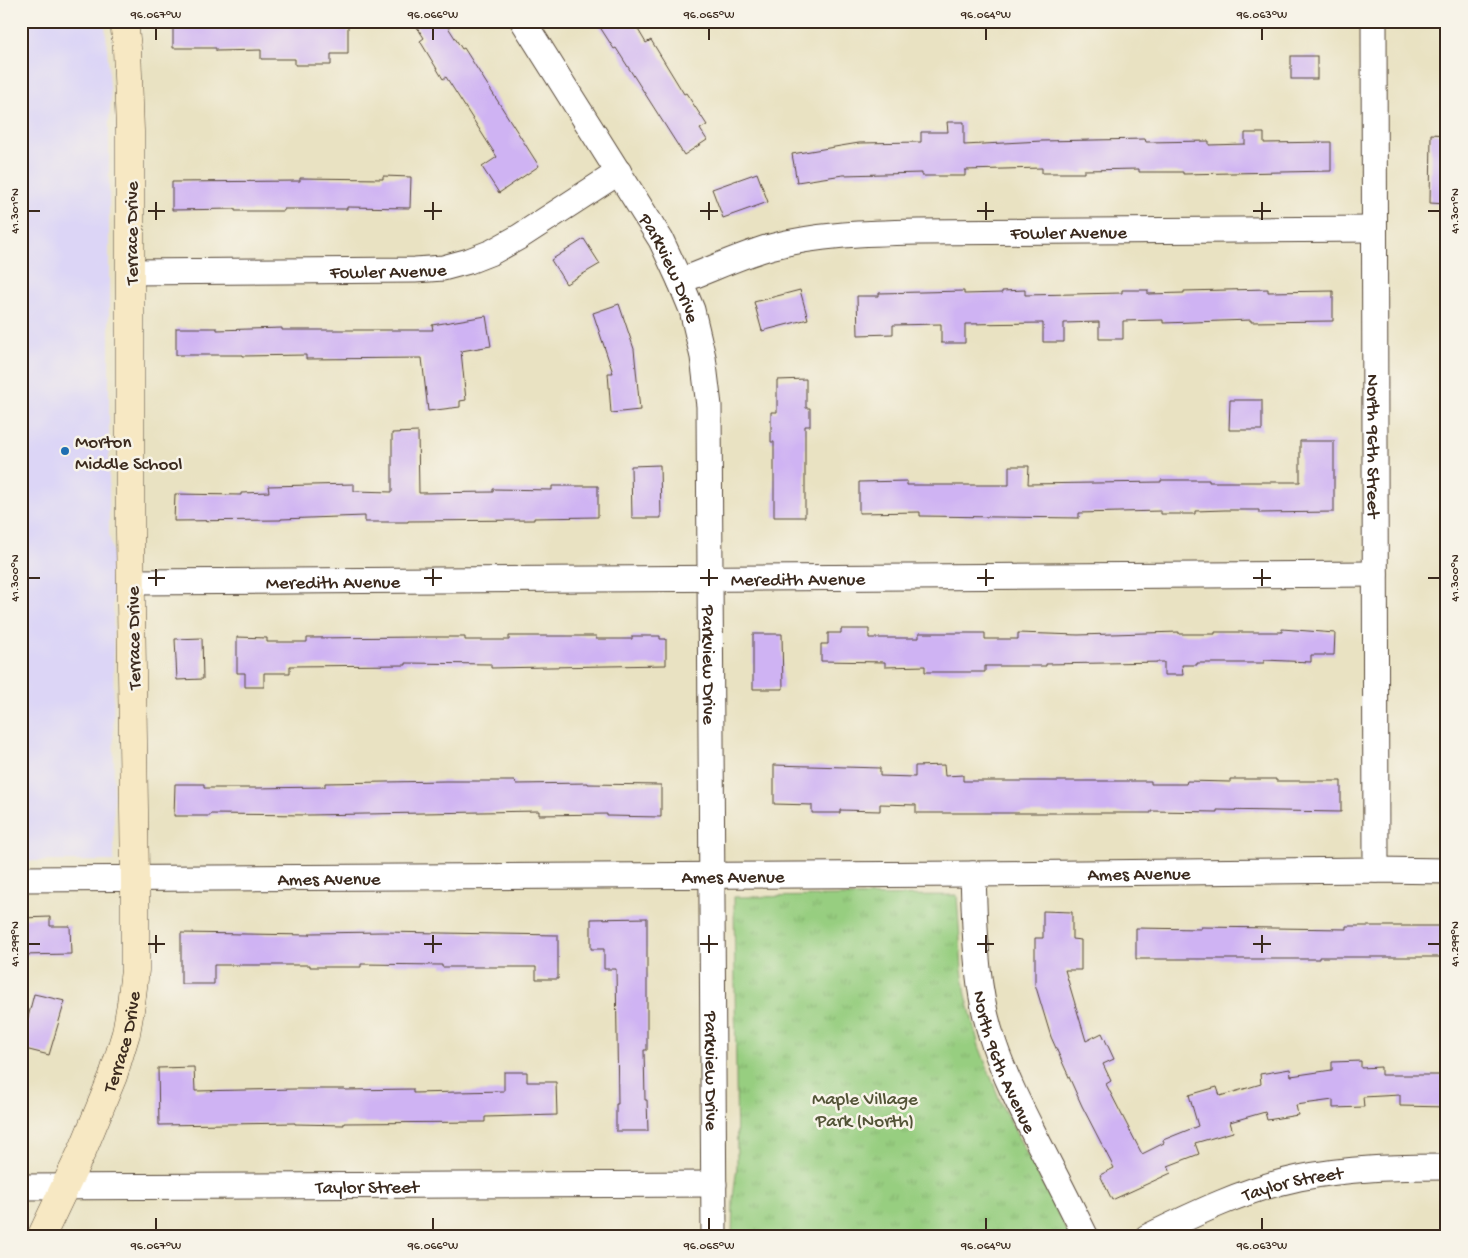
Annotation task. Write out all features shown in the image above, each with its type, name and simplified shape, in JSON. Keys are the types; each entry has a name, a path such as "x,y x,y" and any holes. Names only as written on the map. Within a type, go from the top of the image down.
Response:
{"street":[{"name":"Terrace Drive","path":"41,1237 54,1207 66,1186 113,1076 126,1033 135,970 129,100 124,21"},
{"name":"Parkview Drive","path":"523,21 661,240 692,310 704,357 709,406 714,1237"},
{"name":"North 96th Street","path":"1374,21 1376,870"},
{"name":"Fowler Avenue","path":"130,272 415,270 443,268 492,252 619,172"},
{"name":"Fowler Avenue","path":"680,282 770,247 850,234 1374,229"},
{"name":"Meredith Avenue","path":"132,582 1375,574"},
{"name":"Ames Avenue","path":"21,879 1447,871"},
{"name":"North 96th Avenue","path":"973,874 978,967 984,1007 994,1044 1017,1099 1086,1237"},
{"name":"Taylor Street","path":"1147,1237 1189,1216 1246,1192 1299,1178 1356,1169 1447,1167"},
{"name":"Taylor Street","path":"21,1187 714,1184"}],"shaded area":[{"name":"Morton Middle School","path":"21,21 104,21 106,33 111,100 109,123 109,533 113,555 114,861 21,861"}],"green space":[{"name":"Maple Village Park (North)","path":"957,895 962,970 966,995 979,1046 1002,1106 1070,1237 732,1237 733,1198 737,1166 734,897"}],"building":[{"path":"348,21 348,54 331,54 331,65 295,65 295,59 261,59 261,50 216,51 216,48 173,48 173,22"},
{"path":"413,21 444,21 462,49 464,48 539,166 499,193 482,167 497,157 446,77 443,79 420,41 424,38"},
{"path":"596,21 633,21 646,43 651,40 684,94 686,93 707,125 700,129 707,140 684,155 616,48 614,49"},
{"path":"1291,56 1317,56 1317,79 1291,79"},
{"path":"947,122 964,122 964,145 1145,139 1146,142 1209,141 1209,145 1245,144 1245,133 1264,133 1264,143 1331,142 1331,171 1183,174 1183,172 1139,172 1139,169 1084,170 1084,173 1042,173 1042,168 965,170 965,176 922,176 922,173 843,175 797,182 792,154 859,143 921,142 921,132 948,132"},
{"path":"1431,134 1447,135 1447,204 1430,203"},
{"path":"757,173 768,202 723,218 712,189"},
{"path":"383,176 411,177 410,208 347,207 347,209 284,209 284,211 235,211 235,209 172,210 172,182 300,181 300,178 383,179"},
{"path":"584,239 600,264 566,284 551,260"},
{"path":"1268,289 1268,292 1333,291 1333,321 1251,322 1251,320 1163,323 1163,320 1123,321 1123,339 1099,339 1099,322 1064,323 1064,342 1043,342 1043,323 965,324 965,343 941,343 941,324 893,325 893,334 858,335 857,296 879,296 879,293 964,291 964,294 1025,290 1025,295 1122,293 1122,290 1148,290 1148,294"},
{"path":"800,290 808,319 762,331 754,302"},
{"path":"619,304 634,349 640,410 611,413 608,373 613,373 593,313"},
{"path":"486,316 491,346 461,351 466,400 460,401 460,407 428,411 422,358 306,359 306,355 176,355 176,328 217,328 217,330 282,328 282,330 433,330 432,325"},
{"path":"806,379 806,408 810,408 810,426 805,426 805,517 774,517 774,442 771,442 771,412 777,412 777,380"},
{"path":"1230,400 1262,400 1262,430 1229,430"},
{"path":"418,432 419,493 493,492 493,489 552,490 552,486 598,486 598,517 408,522 365,522 365,516 281,520 174,521 175,494 241,495 241,493 269,492 268,486 354,484 354,491 392,492 392,433"},
{"path":"1300,441 1334,441 1334,512 1259,513 1259,510 1225,510 1195,511 1195,514 1161,514 1161,511 1079,513 1079,518 920,516 920,512 859,513 859,482 907,481 907,485 1009,485 1009,466 1029,466 1028,484 1161,482 1161,480 1300,482"},
{"path":"660,465 661,518 632,518 631,466"},
{"path":"841,629 869,629 869,638 919,638 919,633 985,633 985,639 1018,639 1018,633 1078,635 1179,632 1179,634 1215,634 1215,632 1282,632 1282,629 1335,633 1334,655 1311,655 1311,662 1264,660 1264,663 1197,663 1197,665 1182,665 1183,675 1164,675 1164,662 985,666 985,672 925,672 925,666 885,667 885,662 821,661 821,644 828,644 828,633 841,633"},
{"path":"753,634 782,634 783,689 753,689"},
{"path":"509,636 596,636 596,639 632,639 632,636 660,636 660,639 666,639 666,665 491,668 491,664 406,663 406,665 290,666 290,673 264,673 264,687 245,687 245,673 237,673 237,637 267,638 267,642 307,642 307,638 465,637 465,640 509,640"},
{"path":"202,638 203,679 177,680 175,639"},
{"path":"774,765 880,768 880,776 915,777 915,766 944,765 945,776 963,775 963,781 1151,781 1151,784 1186,784 1187,781 1230,782 1230,779 1341,781 1341,812 1217,810 1217,812 1151,811 1151,813 916,813 916,805 880,804 880,811 840,810 840,813 812,813 812,805 774,804"},
{"path":"515,781 516,784 661,785 661,817 607,816 607,814 539,815 539,811 309,815 210,814 210,816 174,816 175,784 204,784 204,788 256,788 325,787 325,783"},
{"path":"1043,911 1072,912 1072,939 1081,940 1081,970 1065,970 1086,1041 1102,1033 1114,1059 1103,1064 1111,1081 1106,1084 1142,1154 1164,1143 1163,1140 1198,1126 1189,1095 1217,1087 1220,1096 1261,1084 1260,1074 1290,1069 1291,1076 1332,1070 1332,1062 1361,1061 1361,1068 1381,1067 1381,1075 1447,1075 1447,1107 1400,1106 1400,1095 1363,1097 1364,1107 1333,1108 1333,1100 1296,1105 1298,1115 1267,1120 1265,1112 1230,1122 1233,1132 1195,1143 1199,1154 1168,1166 1171,1173 1112,1200 1100,1175 1114,1168 1082,1106 1051,1037 1035,984 1035,938 1043,938"},
{"path":"50,917 50,926 70,926 71,954 21,955 21,918"},
{"path":"647,918 647,1050 644,1050 648,1131 616,1131 616,1104 618,1104 616,969 604,969 604,949 591,949 591,919"},
{"path":"1346,926 1447,926 1447,957 1136,959 1136,928 1346,929"},
{"path":"383,932 558,935 558,979 536,979 536,967 442,967 442,965 361,964 361,967 214,965 214,984 181,984 181,933 310,935 310,933"},
{"path":"34,994 65,1001 49,1055 21,1048 21,1024 26,1025"},
{"path":"194,1067 195,1091 413,1089 413,1093 504,1091 504,1072 527,1072 527,1082 556,1082 557,1115 485,1117 485,1122 344,1123 344,1125 295,1123 159,1125 158,1068"}],"place":[{"name":"Morton Middle School","path":"65,451"}]}
